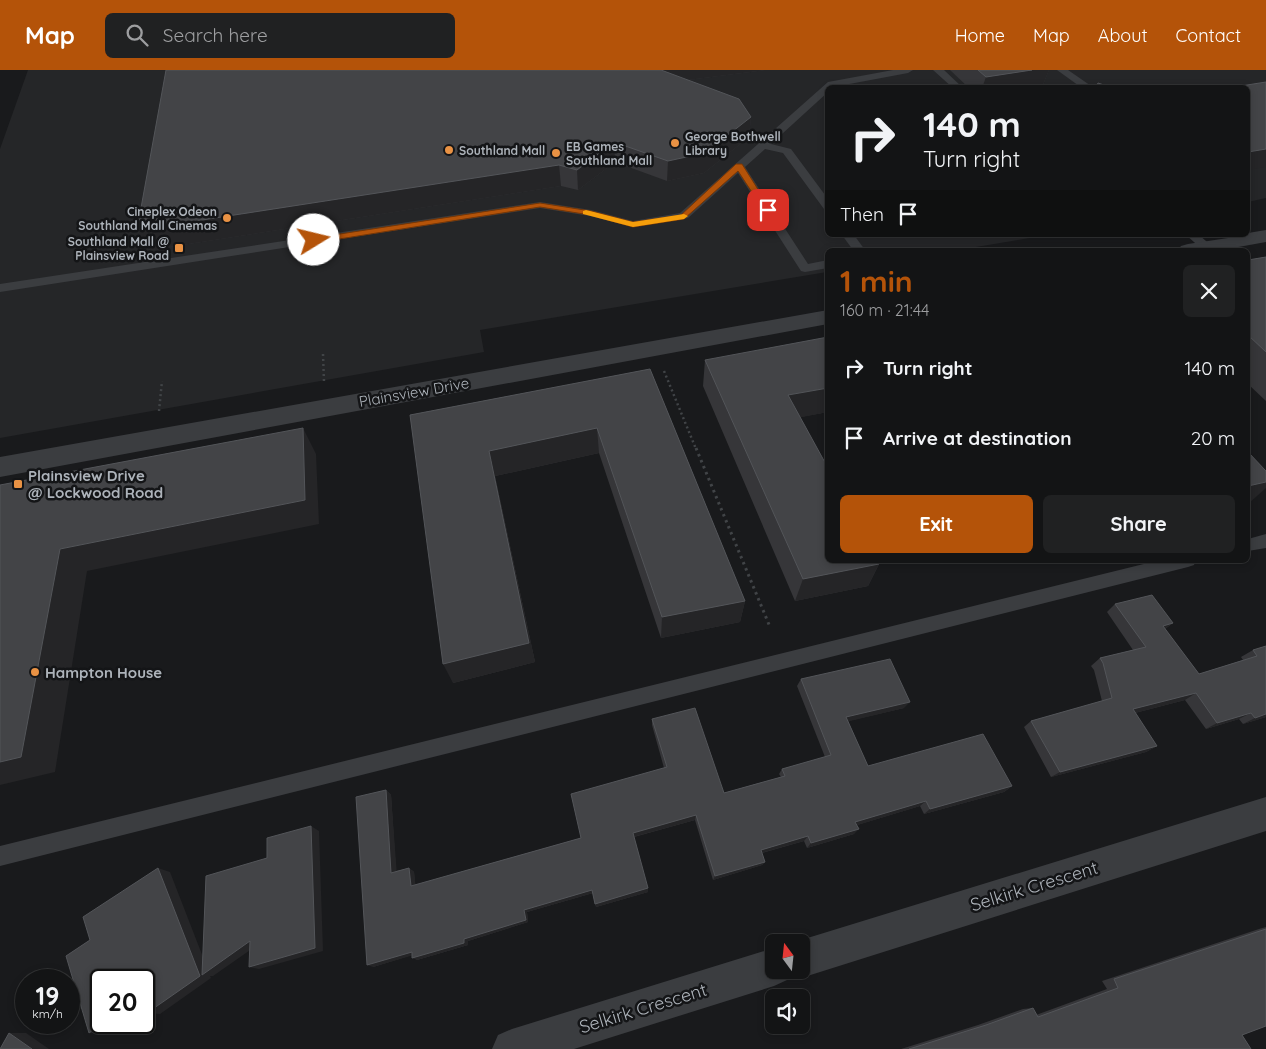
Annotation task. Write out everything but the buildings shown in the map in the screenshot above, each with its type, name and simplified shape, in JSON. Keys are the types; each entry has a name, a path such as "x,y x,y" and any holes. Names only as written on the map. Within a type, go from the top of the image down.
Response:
{"street":[{"path":"1196,244 1266,236"},
{"name":"Plainsview Drive","path":"0,467 825,318"},
{"name":"Selkirk Crescent","path":"810,956 1266,814"},
{"name":"Selkirk Crescent","path":"512,1049 765,970"}],"lane":[{"path":"829,85 908,70"},
{"path":"938,70 956,85"},
{"path":"1062,70 1084,85"},
{"path":"0,288 540,205 591,213 633,224 684,216 825,89"},
{"path":"763,145 787,151 825,203"},
{"path":"739,166 805,268 825,265"},
{"path":"849,237 858,248"},
{"path":"1250,545 1266,541"},
{"path":"0,856 1176,563"}],"path":[{"path":"654,349 770,627"}],"shaded area":[{"name":"Southland Mall","path":"28,70 1266,70 1266,198 1250,202 1250,85 825,85 825,237 1036,237 970,248 825,248 825,272 480,330 484,352 0,438 0,149"}],"slow traffic":[{"path":"586,212 633,224 684,216"}],"place":[{"name":"George Bothwell Library","path":"675,143"},
{"name":"Southland Mall","path":"449,150"},
{"name":"EB Games Southland Mall","path":"556,153"},
{"name":"Cineplex Odeon Southland Mall Cinemas","path":"227,218"},
{"name":"Southland Mall @ Plainsview Road","path":"179,248"},
{"name":"Plainsview Drive @ Lockwood Road","path":"18,484"},
{"name":"Hampton House","path":"35,672"}],"route":[{"path":"314,240 540,205 591,213 633,224 684,216 739,166 768,210"}]}
